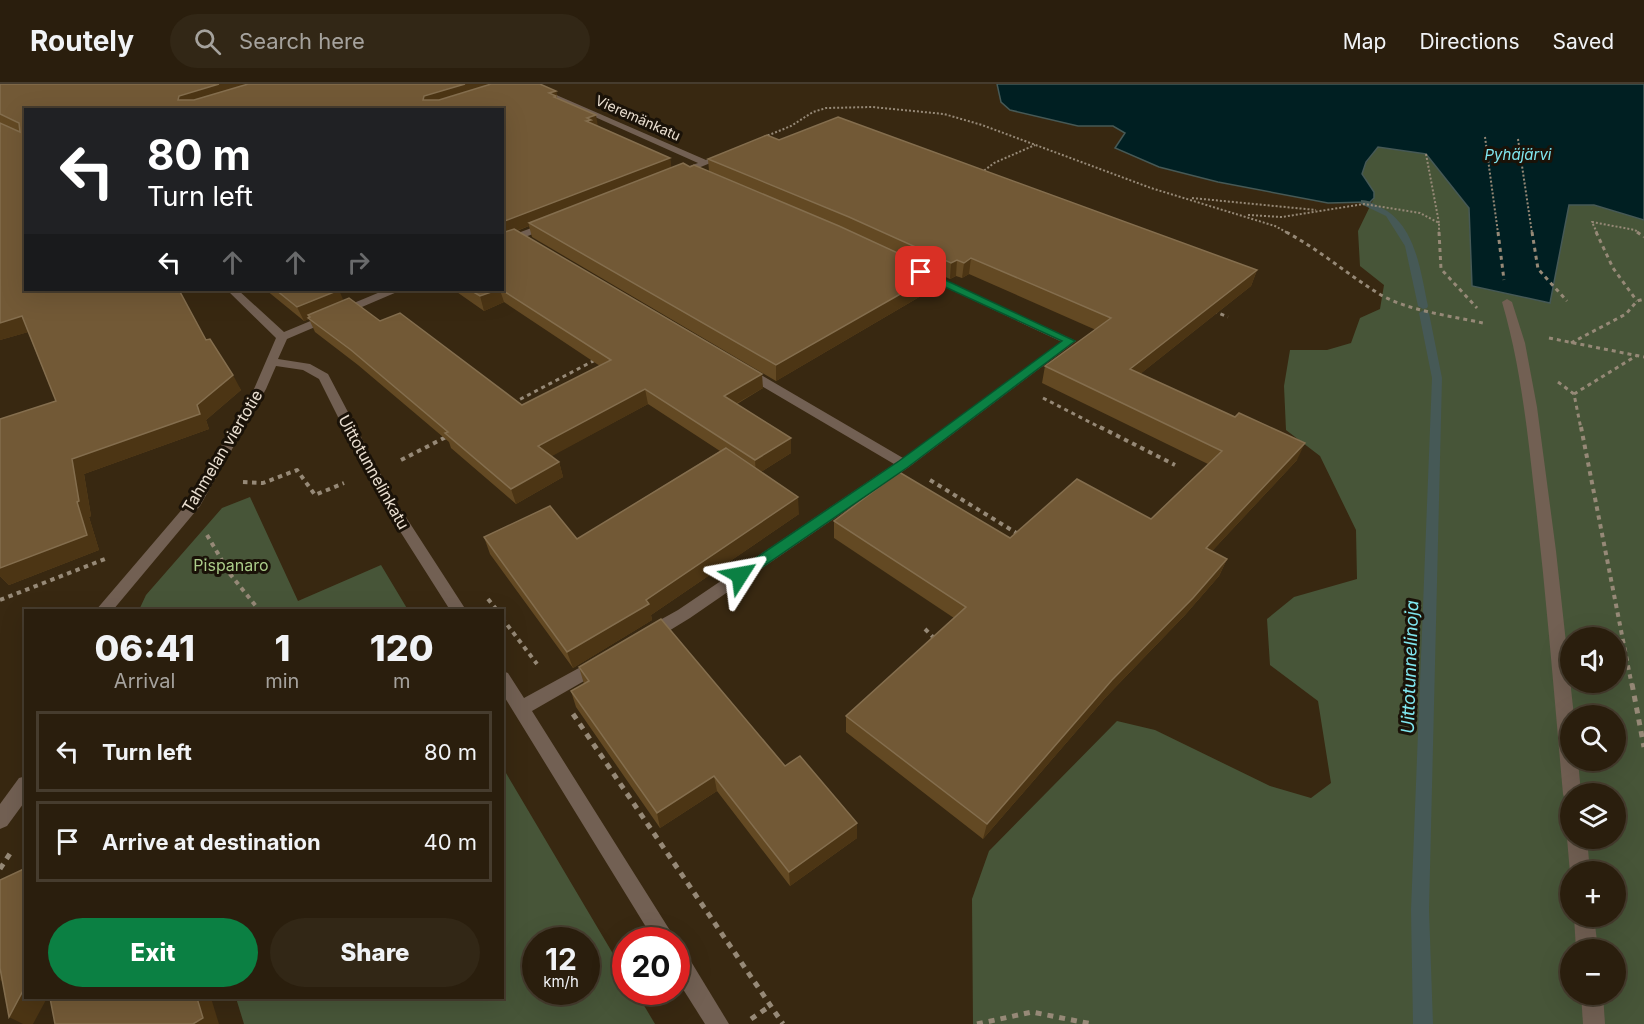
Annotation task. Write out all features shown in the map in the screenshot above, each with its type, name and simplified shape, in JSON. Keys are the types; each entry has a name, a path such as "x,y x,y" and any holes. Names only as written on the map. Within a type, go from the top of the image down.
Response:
{"street":[{"name":"Vieremänkatu","path":"525,84 706,163"},
{"path":"666,178 693,172 706,163 732,153"},
{"path":"504,243 523,239 562,219"},
{"path":"635,643 684,614 904,464 1070,341 910,267"},
{"path":"232,291 282,337 391,291"},
{"path":"1507,302 1517,331 1528,391 1547,530 1571,783"},
{"name":"Tahmelan viertotie","path":"105,609 195,504 260,389 282,337"},
{"name":"Uittotunnelinkatu","path":"272,362 306,367 324,377 384,495 457,609"},
{"path":"736,366 904,464"},
{"path":"522,708 615,654"},
{"path":"504,681 658,927"},
{"path":"0,820 24,787"},
{"path":"690,980 718,1024"},
{"path":"1593,1005 1594,1024"}],"path":[{"path":"732,153 741,146 826,108 848,106 912,109 944,114 982,125 1035,146 1183,197 1275,226 1309,244 1383,296 1423,310 1644,357"},
{"path":"1485,137 1507,302"},
{"path":"1518,139 1538,269 1568,301"},
{"path":"976,175 994,163 1035,146"},
{"path":"1426,154 1439,223 1442,269 1476,308 1517,331"},
{"path":"1183,197 1323,210"},
{"path":"1244,215 1282,217 1364,204 1420,213 1439,223"},
{"path":"1637,301 1613,268 1592,222 1635,230 1644,237"},
{"path":"1572,343 1626,314 1637,301 1644,299"},
{"path":"1208,309 1228,317"},
{"path":"1471,321 1574,394 1644,747"},
{"path":"1574,394 1636,355"},
{"path":"507,406 602,357"},
{"path":"1013,383 1175,465"},
{"path":"402,460 455,433"},
{"path":"904,464 1023,537"},
{"path":"241,482 263,483 297,470 315,495 348,482"},
{"path":"207,526 207,534 230,574 258,609"},
{"path":"504,621 556,689 783,1024"},
{"path":"925,629 939,642"},
{"path":"744,1024 770,1006"},
{"path":"977,1024 1032,1012 1092,1024"}],"green space":[{"path":"1378,147 1426,154 1469,208 1472,286 1568,205 1594,205 1644,220 1644,1024 973,1024 972,899 989,851 1117,721 1155,730 1270,786 1311,798 1331,783 1318,701 1270,665 1267,619 1294,597 1357,579 1356,530 1320,456 1286,430 1284,386 1290,350 1327,350 1351,343 1360,318 1380,309 1384,285 1360,266 1358,231 1374,198 1374,192 1362,174 1366,163"},
{"name":"Pispanaro","path":"250,497 298,601 381,565 407,609 139,609 146,595 222,508"},
{"path":"504,770 597,927 522,927 522,1005 600,1005 600,932 612,952 612,1005 644,1005 655,1024 244,1024 236,999 504,999"}],"water":[{"name":"Pyhäjärvi","path":"997,84 1644,84 1644,220 1594,205 1569,205 1550,303 1472,286 1469,208 1426,154 1378,147 1366,162 1362,174 1374,192 1374,198 1370,202 1328,203 1218,182 1159,167 1115,148 1125,133 1113,126 1078,126 1010,110 1001,102"}],"building":[{"path":"0,84 219,84 179,96 178,100 194,100 248,84 465,84 424,96 423,100 439,100 491,84 540,84 556,91 549,93 556,96 554,97 596,115 587,118 591,120 586,121 670,158 504,221 504,108 24,108 24,291 180,291 206,340 210,339 233,375 197,405 200,414 72,459 79,501 77,502 87,535 0,568 0,419 56,401 22,316 0,323 0,123 20,132 19,123 0,114"},
{"path":"838,117 1257,270 1130,369 1235,417 1239,413 1305,443 1206,548 1227,559 1193,598 1112,680 987,824 846,716 966,607 834,521 899,472 1010,538 1077,479 1151,519 1222,451 1045,366 1111,318 971,258 964,263 957,260 951,263 849,217 708,159 767,135 779,140"},
{"path":"683,163 690,167 694,165 839,226 939,272 776,365 529,223"},
{"path":"514,229 762,374 724,396 791,438 755,460 645,389 538,446 559,462 511,489 351,350 308,318 310,317 308,315 349,298 380,321 400,313 522,405 611,360 504,291 504,232"},
{"path":"277,291 337,291 297,307"},
{"path":"472,291 494,291 480,296"},
{"path":"726,448 798,497 646,600 649,604 567,652 484,537 550,506 577,539"},
{"path":"661,619 785,766 800,756 857,823 789,872 714,776 657,813 571,691 589,681 579,667"},
{"path":"24,869 24,989 9,1017 0,968 0,880"},
{"path":"50,999 197,999 203,1018 193,1024 55,1024"}],"waterway":[{"name":"Uittotunnelinoja","path":"1364,202 1389,214 1410,246 1423,306"},
{"name":"Uittotunnelinoja","path":"1423,1024 1420,910 1437,378 1424,313"}],"route":[{"path":"740,575 904,464 1070,341 921,272"}]}
